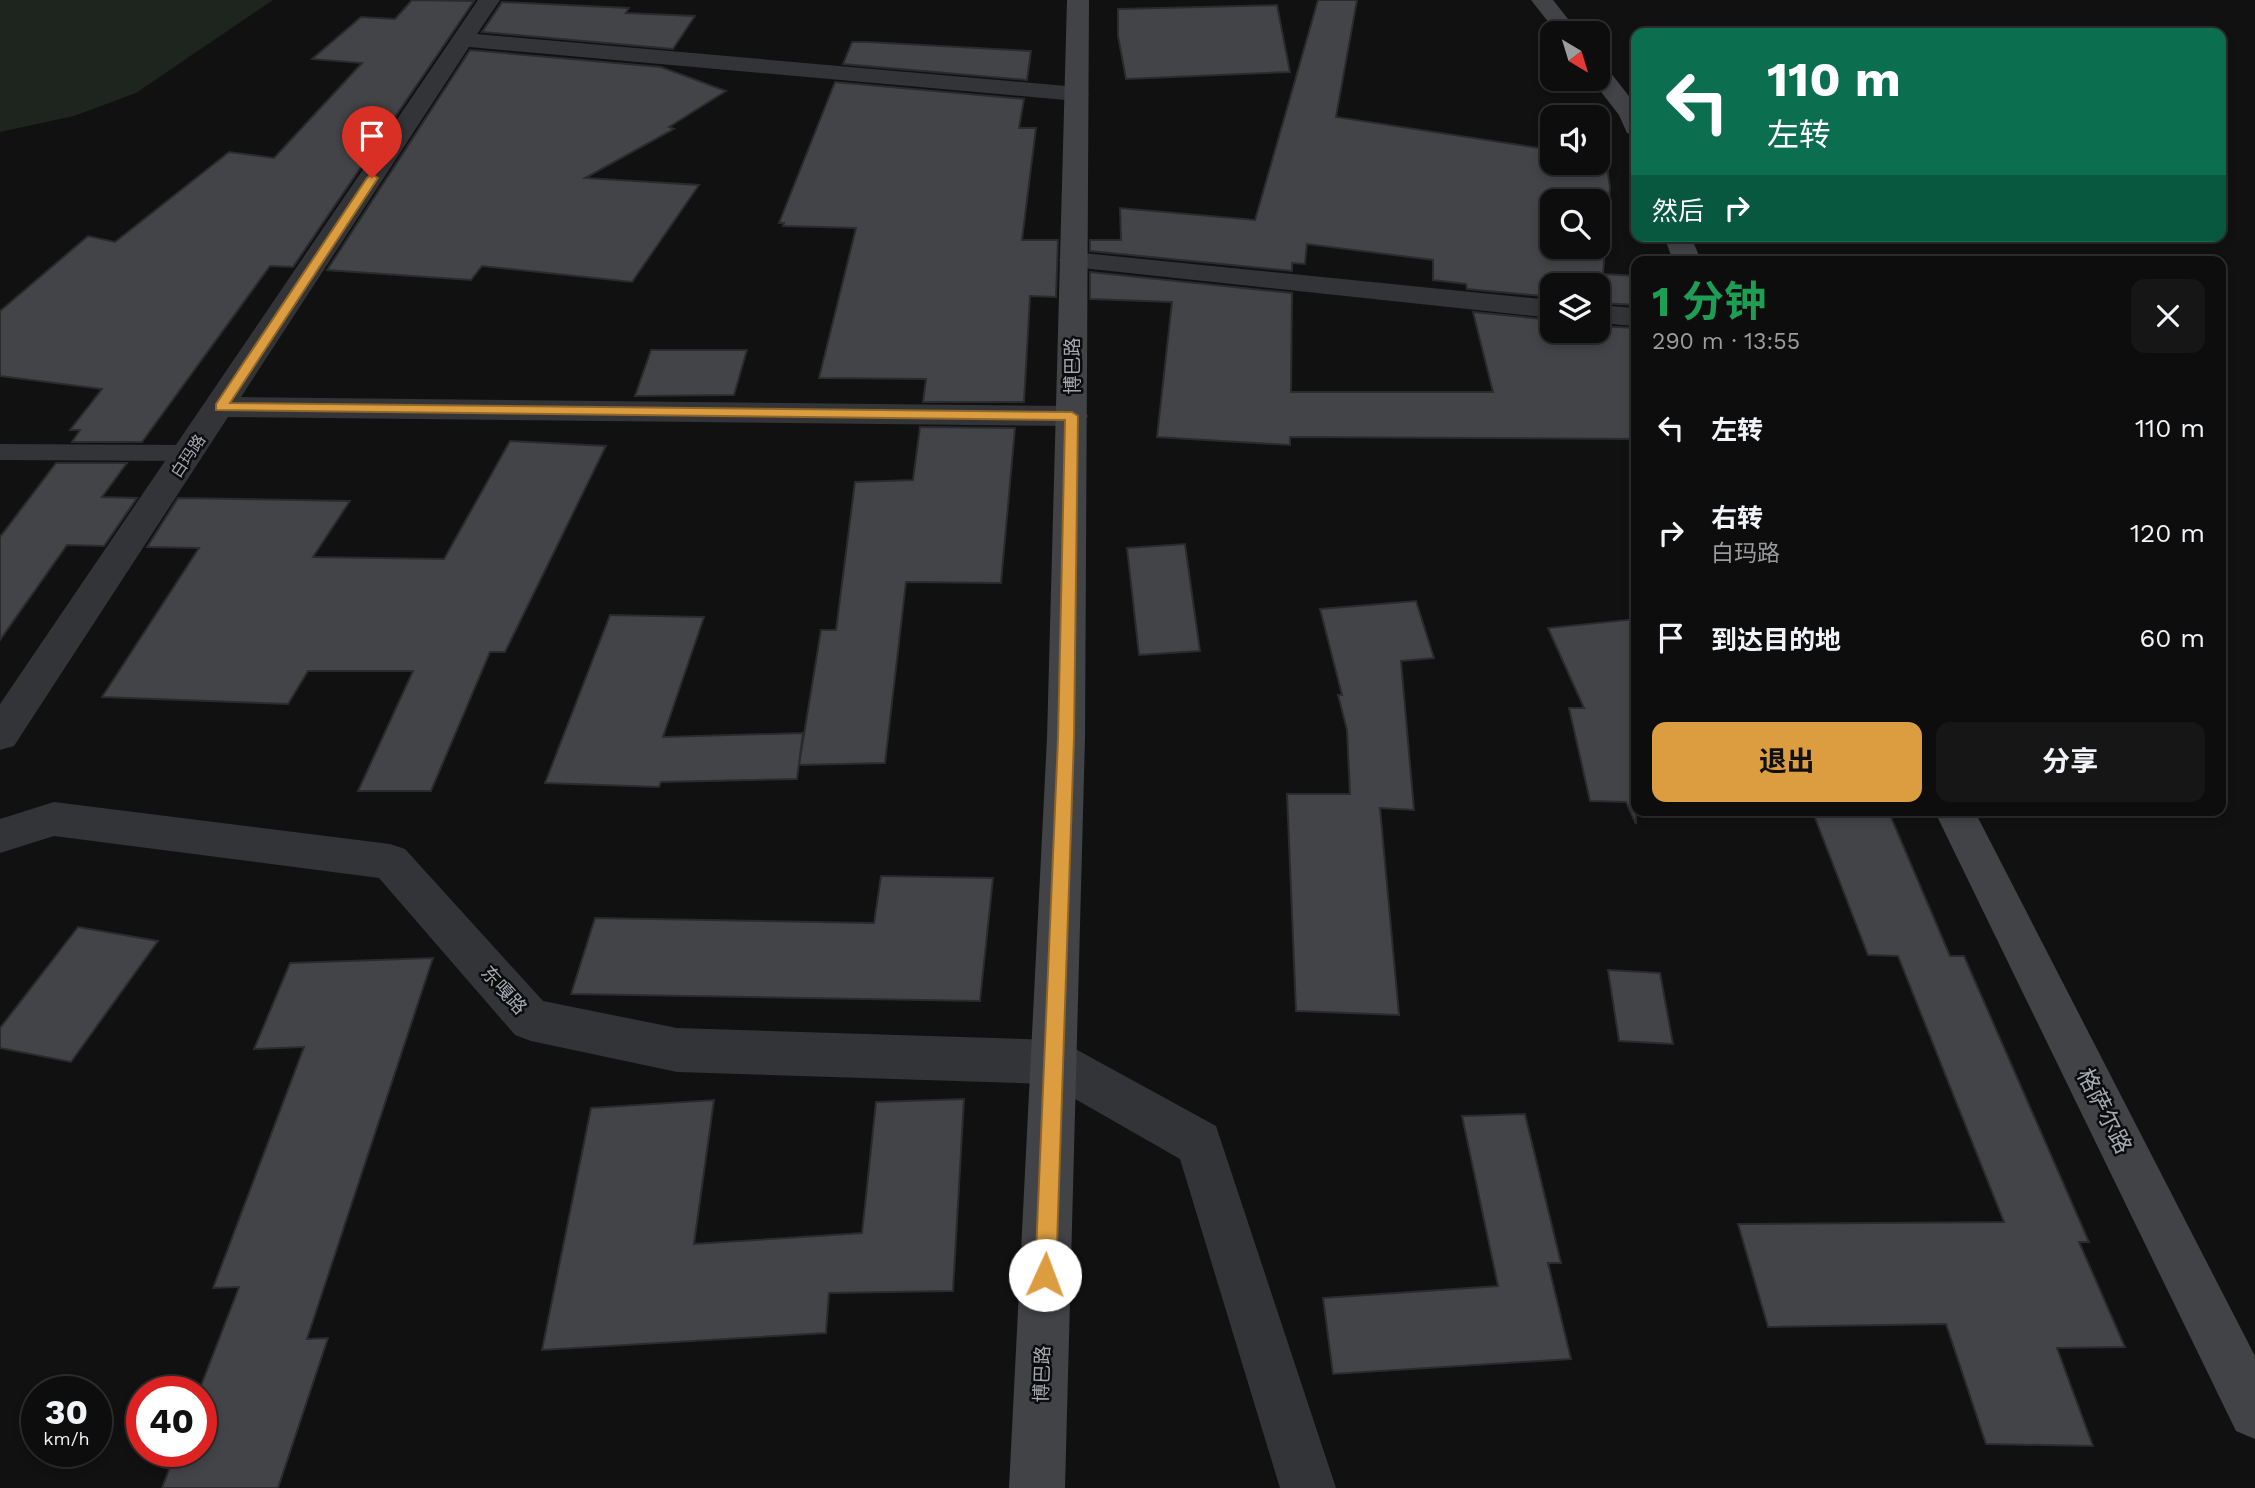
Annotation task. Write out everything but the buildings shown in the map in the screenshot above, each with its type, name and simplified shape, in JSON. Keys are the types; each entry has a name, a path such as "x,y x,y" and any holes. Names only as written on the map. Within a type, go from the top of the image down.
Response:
{"street":[{"name":"白玛路","path":"0,735 489,0"},
{"name":"博巴路","path":"1037,1488 1066,738 1078,0"},
{"path":"1542,0 1559,21"},
{"path":"463,40 1077,94"},
{"path":"1610,87 1631,114"},
{"path":"1073,260 1540,308"},
{"path":"1610,315 1631,317"},
{"path":"220,407 1072,416"},
{"name":"格萨尔路","path":"1957,816 2255,1412"},
{"name":"东嘎路","path":"0,836 54,819 390,862 531,1020 677,1051 1054,1062"},
{"path":"1054,1062 1199,1143 1308,1488"}],"lane":[{"path":"0,452 190,453"}],"shaded area":[{"path":"0,0 273,0 136,93 74,116 0,132"}],"route":[{"path":"372,178 220,407 1072,416 1066,738 1045,1275"}]}
